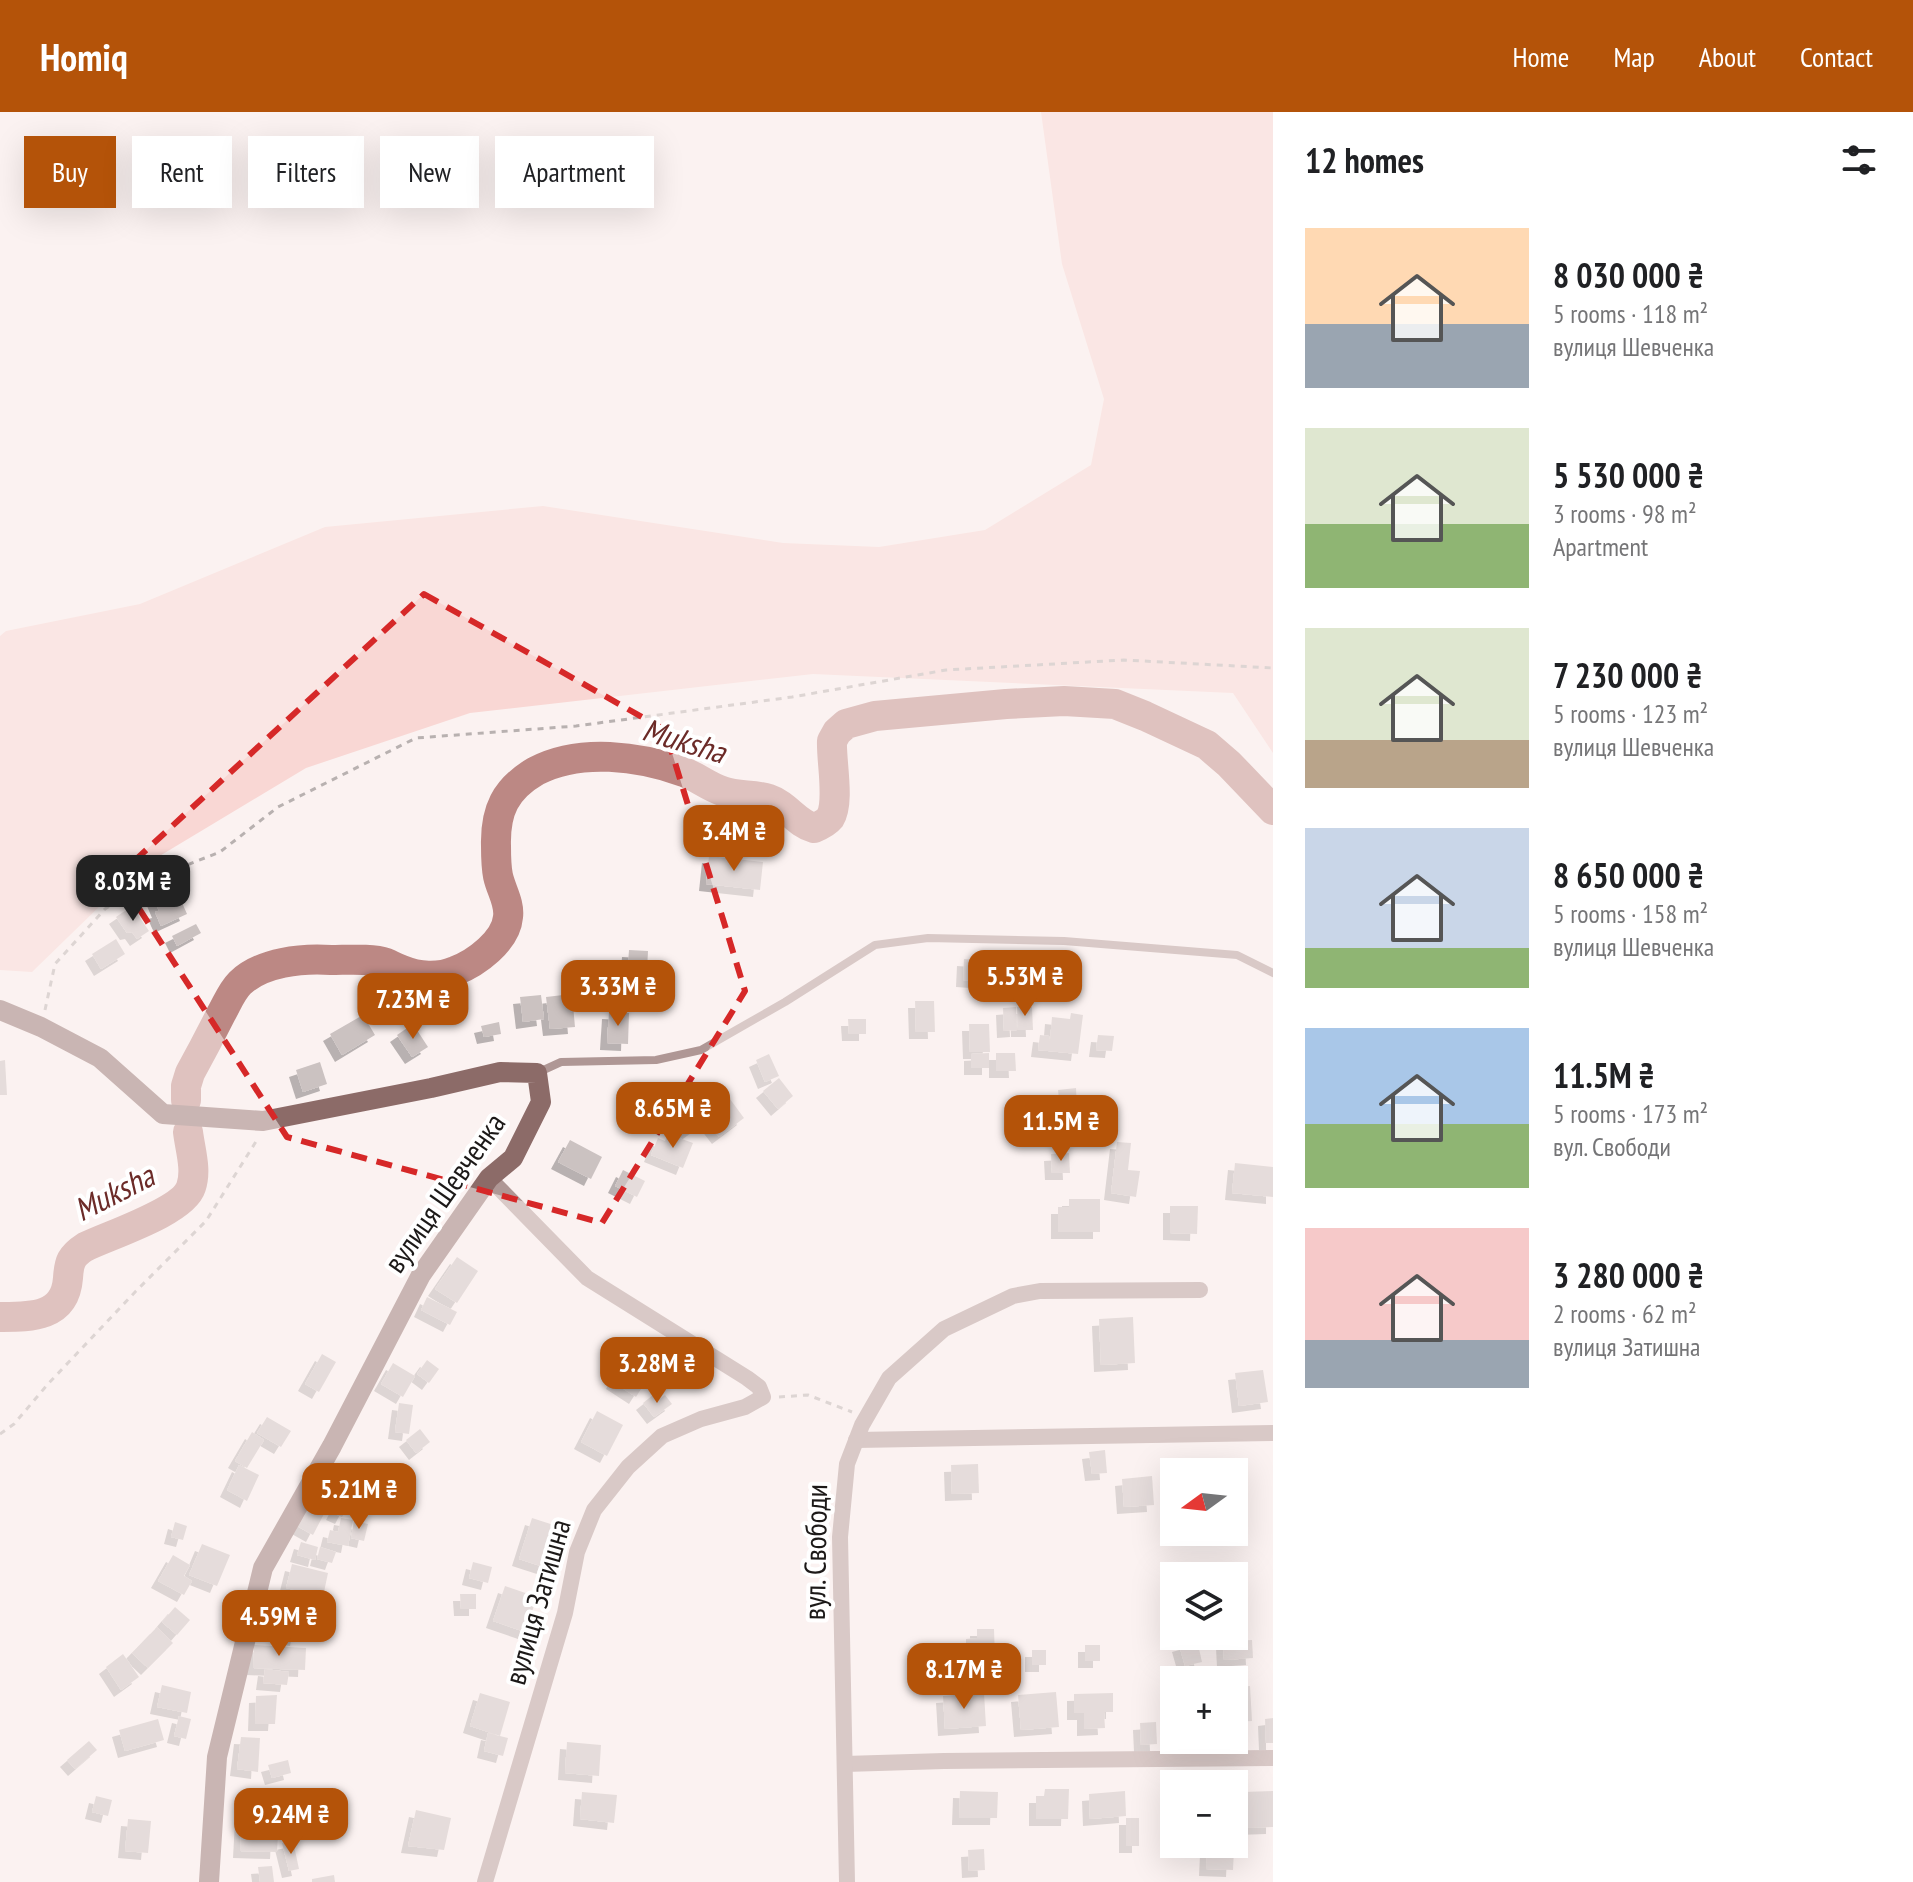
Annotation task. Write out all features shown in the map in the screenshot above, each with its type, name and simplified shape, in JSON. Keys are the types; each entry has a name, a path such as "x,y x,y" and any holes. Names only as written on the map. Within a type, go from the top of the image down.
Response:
{"street":[{"name":"вулиця Шевченка","path":"0,1010 41,1027 100,1058 163,1114 263,1121 500,1072 537,1073 541,1102 513,1158 489,1178 421,1275 332,1446 263,1568 217,1757 209,1882"},
{"path":"489,1178 587,1278 747,1378 759,1387 763,1397"},
{"name":"вул. Свободи","path":"847,1882 840,1537 847,1464 866,1417 889,1378 944,1329 1013,1296 1040,1291 1200,1290"},
{"name":"вулиця Затишна","path":"485,1882 565,1613 577,1552 594,1510 628,1467 662,1436 701,1419 745,1407 763,1397"},
{"path":"856,1440 1273,1433"},
{"path":"845,1764 1273,1758"}],"lane":[{"path":"537,1073 561,1062 656,1060 701,1050 875,945 928,938 1064,941 1237,955 1273,973"}],"path":[{"path":"41,1027 55,964 105,909 151,879 220,852 278,807 416,738 576,726 792,697 946,670 1124,660 1273,668"},
{"path":"0,1434 14,1424 59,1372 206,1221 256,1141 263,1121"},
{"path":"763,1397 808,1395 866,1417"}],"highlighted area":[{"path":"424,594 665,730 745,991 602,1223 287,1137 118,876"}],"shaded area":[{"path":"1041,112 1273,112 1273,753 1233,693 813,674 470,713 306,768 138,869 32,972 0,970 0,636 6,631 140,604 325,527 543,506 783,543 879,547 985,530 1091,465 1104,399 1062,264"}],"building":[{"path":"709,856 763,862 760,890 706,884"},
{"path":"176,889 187,914 161,926 154,899"},
{"path":"132,906 149,931 137,939 132,932 127,933 116,917"},
{"path":"196,924 201,933 177,946 172,936"},
{"path":"116,939 125,954 101,969 92,954"},
{"path":"629,950 648,951 646,990 626,989"},
{"path":"964,959 978,960 977,981 963,980"},
{"path":"603,960 606,991 582,994 579,963"},
{"path":"572,994 575,1027 550,1029 546,997"},
{"path":"541,995 544,1019 523,1022 520,997"},
{"path":"915,1001 934,1001 935,1032 916,1032"},
{"path":"1016,1007 1017,1030 1004,1031 1003,1008"},
{"path":"1017,1007 1032,1007 1033,1030 1018,1030"},
{"path":"609,1012 629,1013 628,1044 607,1043"},
{"path":"1071,1013 1083,1015 1078,1054 1038,1050 1040,1035 1049,1036 1050,1041 1052,1017 1070,1019"},
{"path":"363,1015 375,1035 342,1055 330,1034"},
{"path":"848,1019 866,1019 866,1034 849,1034"},
{"path":"499,1022 501,1034 484,1037 481,1026"},
{"path":"413,1024 428,1047 412,1057 397,1035"},
{"path":"969,1024 989,1024 990,1052 970,1052"},
{"path":"1098,1035 1114,1036 1112,1051 1096,1050"},
{"path":"989,1053 989,1068 971,1068 971,1054"},
{"path":"996,1053 1015,1053 1016,1071 996,1071"},
{"path":"769,1054 779,1076 765,1082 756,1060"},
{"path":"5,1060 7,1095 0,1095 0,1061"},
{"path":"320,1062 327,1084 303,1092 296,1070"},
{"path":"779,1078 793,1096 778,1109 763,1091"},
{"path":"1076,1088 1077,1107 1060,1109 1058,1090"},
{"path":"727,1095 744,1118 719,1137 701,1114"},
{"path":"657,1099 674,1109 665,1124 648,1114"},
{"path":"689,1107 701,1124 687,1134 675,1116"},
{"path":"668,1134 693,1143 683,1168 651,1155 658,1138 665,1141"},
{"path":"570,1140 602,1157 591,1179 558,1162"},
{"path":"1117,1142 1131,1143 1128,1170 1140,1171 1136,1197 1111,1193"},
{"path":"1069,1153 1070,1173 1052,1173 1051,1154"},
{"path":"1235,1163 1273,1167 1273,1197 1232,1193"},
{"path":"623,1170 645,1181 637,1197 615,1186"},
{"path":"1069,1199 1100,1199 1100,1232 1058,1232 1058,1207 1069,1207"},
{"path":"1170,1206 1198,1206 1197,1234 1170,1233"},
{"path":"457,1257 478,1271 457,1303 435,1289"},
{"path":"427,1297 457,1312 450,1325 421,1310"},
{"path":"1133,1317 1135,1363 1101,1365 1099,1319"},
{"path":"650,1339 664,1348 656,1360 643,1352"},
{"path":"322,1354 336,1362 319,1392 305,1384"},
{"path":"627,1358 651,1373 636,1397 613,1382"},
{"path":"427,1360 439,1369 429,1383 417,1374"},
{"path":"393,1363 415,1376 403,1397 381,1384"},
{"path":"1263,1370 1268,1402 1239,1406 1235,1373"},
{"path":"653,1395 657,1401 665,1395 672,1404 654,1417 643,1403"},
{"path":"399,1403 413,1405 409,1434 395,1432"},
{"path":"597,1411 623,1425 607,1456 581,1442"},
{"path":"267,1417 291,1431 281,1447 257,1433"},
{"path":"420,1429 430,1442 416,1453 406,1440"},
{"path":"252,1432 264,1440 247,1468 235,1461"},
{"path":"1105,1450 1107,1473 1092,1474 1089,1452"},
{"path":"978,1464 979,1493 952,1494 951,1465"},
{"path":"239,1465 259,1475 247,1501 227,1490"},
{"path":"336,1470 348,1478 336,1497 323,1490"},
{"path":"1152,1476 1154,1505 1124,1507 1122,1479"},
{"path":"340,1500 349,1504 342,1517 333,1513"},
{"path":"308,1503 325,1512 313,1535 297,1526"},
{"path":"341,1518 353,1520 348,1546 327,1542 330,1530 338,1532"},
{"path":"532,1518 563,1528 550,1569 519,1559"},
{"path":"354,1521 368,1524 364,1541 351,1538"},
{"path":"175,1522 187,1526 183,1540 171,1537"},
{"path":"301,1542 318,1547 315,1560 297,1555"},
{"path":"202,1544 230,1555 217,1586 189,1575"},
{"path":"320,1547 336,1552 332,1563 317,1559"},
{"path":"173,1555 190,1565 184,1576 192,1581 184,1595 158,1581"},
{"path":"473,1562 492,1567 488,1583 469,1578"},
{"path":"292,1564 328,1573 323,1597 286,1588"},
{"path":"505,1586 537,1597 525,1632 493,1621"},
{"path":"460,1594 476,1594 476,1609 461,1609"},
{"path":"273,1595 304,1601 297,1639 285,1637 286,1630 267,1627"},
{"path":"175,1607 190,1620 177,1635 162,1622"},
{"path":"157,1627 173,1643 148,1668 132,1653"},
{"path":"977,1629 994,1629 996,1686 982,1686 981,1669 966,1669 966,1639 977,1638"},
{"path":"1248,1640 1252,1640 1253,1658 1224,1660 1223,1650 1248,1650"},
{"path":"254,1645 306,1648 305,1670 253,1668"},
{"path":"1085,1645 1100,1645 1100,1661 1085,1661"},
{"path":"1032,1650 1046,1650 1046,1665 1032,1665"},
{"path":"1180,1650 1199,1650 1202,1662 1185,1666"},
{"path":"123,1654 139,1677 121,1690 106,1667"},
{"path":"949,1660 965,1669 958,1681 942,1672"},
{"path":"265,1669 289,1672 287,1685 263,1683"},
{"path":"162,1685 191,1692 187,1713 157,1707"},
{"path":"1250,1686 1252,1721 1248,1721"},
{"path":"1056,1692 1059,1727 1021,1730 1018,1695"},
{"path":"480,1693 510,1702 500,1736 470,1726"},
{"path":"984,1693 986,1726 945,1729 943,1696"},
{"path":"1113,1693 1113,1712 1104,1712 1105,1728 1084,1729 1084,1713 1074,1713 1074,1694"},
{"path":"277,1695 275,1724 255,1724 256,1696"},
{"path":"179,1716 191,1719 186,1739 174,1736"},
{"path":"1273,1718 1273,1743 1266,1743 1265,1719"},
{"path":"158,1719 164,1740 125,1751 119,1730"},
{"path":"1156,1722 1157,1744 1141,1745 1140,1723"},
{"path":"488,1733 508,1738 503,1756 484,1751"},
{"path":"241,1737 260,1738 258,1772 237,1769"},
{"path":"89,1741 97,1750 75,1769 67,1760"},
{"path":"567,1742 601,1745 599,1776 565,1773"},
{"path":"288,1760 291,1773 272,1778 268,1765"},
{"path":"1045,1789 1069,1789 1068,1819 1036,1819 1036,1796 1044,1796"},
{"path":"960,1791 998,1792 997,1818 959,1818"},
{"path":"1125,1791 1126,1816 1090,1819 1089,1794"},
{"path":"1273,1791 1273,1827 1248,1828 1248,1792"},
{"path":"582,1792 617,1795 614,1823 580,1819"},
{"path":"96,1796 112,1800 108,1816 92,1812"},
{"path":"300,1806 329,1808 328,1822 297,1821"},
{"path":"416,1810 451,1818 444,1850 408,1846"},
{"path":"242,1814 279,1816 277,1852 240,1851"},
{"path":"1126,1818 1139,1818 1139,1846 1126,1846"},
{"path":"128,1819 151,1821 148,1853 125,1851"},
{"path":"293,1841 299,1869 289,1871 282,1843"},
{"path":"984,1849 985,1870 969,1871 968,1850"},
{"path":"1207,1858 1234,1858 1233,1870 1206,1869"},
{"path":"272,1866 274,1882 260,1882 258,1867"},
{"path":"334,1875 335,1882 312,1882 312,1879"}],"waterway":[{"name":"Muksha","path":"186,1100 190,1073 232,994 240,983 259,970 295,961 359,960 380,961 415,974 435,976 463,967 489,950 502,934 508,917 496,865 497,822 504,802 525,778 571,759 610,757 667,766 728,793 769,799 814,828 828,820 833,811 832,741 846,724 875,716 1006,704 1064,701 1115,704 1207,745 1273,810"},
{"name":"Muksha","path":"0,1317 23,1317 53,1308 65,1291 70,1264 77,1253 160,1214 185,1196 191,1187 193,1174 188,1132"}]}
